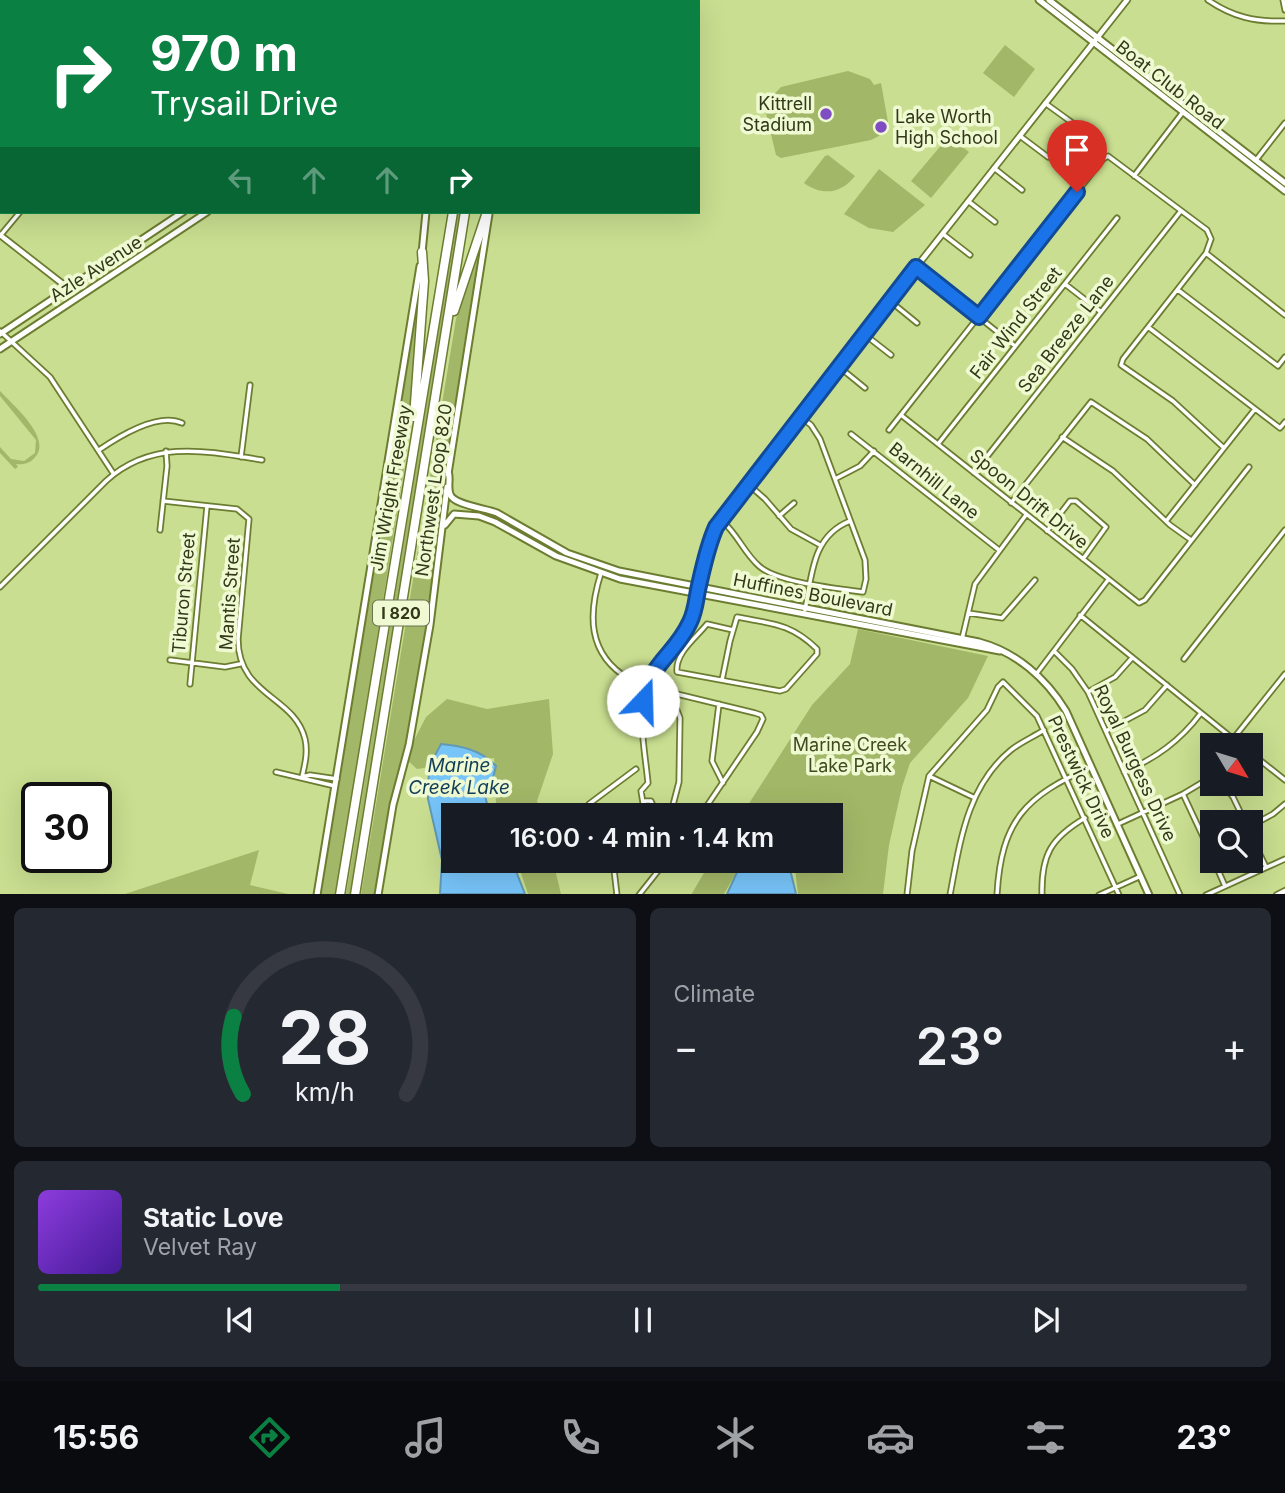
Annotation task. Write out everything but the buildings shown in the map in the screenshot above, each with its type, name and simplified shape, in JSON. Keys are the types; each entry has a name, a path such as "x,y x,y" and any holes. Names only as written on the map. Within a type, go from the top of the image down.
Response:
{"highway":[{"name":"Jim Wright Freeway","path":"340,894 453,214"},
{"name":"Jim Wright Freeway","path":"355,894 465,214"},
{"path":"447,331 470,259 488,214"},
{"path":"411,467 408,460 414,422 424,281 422,252"}],"main road":[{"name":"Boat Club Road","path":"1039,0 1202,119 1285,191"},
{"name":"Boat Club Road","path":"1049,0 1183,112 1285,183"},
{"path":"1151,87 1157,88 1198,120 1202,119"},
{"name":"Azle Avenue","path":"1,333 180,214"},
{"name":"Azle Avenue","path":"0,349 204,214"},
{"path":"317,894 422,252 426,214"},
{"name":"Northwest Loop 820","path":"378,894 393,805 409,745 489,214"},
{"path":"126,250 134,261"},
{"path":"104,264 112,275"},
{"path":"68,288 75,299"},
{"name":"Huffines Boulevard","path":"448,471 450,495 456,502 484,508 602,570"},
{"name":"Huffines Boulevard","path":"443,528 454,514 479,516 509,529 556,556 602,570 698,591 996,646 1037,673 1055,693 1066,711 1149,894"},
{"path":"509,529 513,522"}],"street":[{"path":"653,803 649,800 643,803 642,791 648,783 643,701 646,686 658,663 684,634 691,621 708,544 721,520 802,418 838,366 1127,0"},
{"path":"1208,0 1247,19 1285,21"},
{"path":"1283,0 1285,10"},
{"path":"1045,103 1074,124"},
{"path":"1134,176 1183,112"},
{"path":"1254,163 1285,123"},
{"path":"1020,136 1048,157"},
{"path":"889,430 1108,156 1207,230 1211,239 1206,253 1121,364 1173,401 1224,448"},
{"path":"994,168 1022,190"},
{"path":"968,201 995,222"},
{"name":"Sea Breeze Lane","path":"974,473 1180,212"},
{"path":"18,214 0,236 68,288"},
{"name":"Fair Wind Street","path":"938,444 1116,218"},
{"path":"943,234 970,255"},
{"path":"1206,253 1285,315"},
{"path":"916,267 1015,346"},
{"path":"1065,284 1101,312"},
{"path":"1178,290 1278,366 1285,357"},
{"path":"890,301 917,323"},
{"path":"1148,327 1280,428 1285,422"},
{"path":"1,333 50,377 114,474"},
{"path":"864,334 891,355"},
{"path":"838,366 865,388"},
{"path":"241,457 250,386"},
{"path":"1011,503 1091,402 1147,439 1195,485"},
{"path":"1167,521 1255,409"},
{"name":"Spoon Drift Drive","path":"901,415 1139,603 1191,541"},
{"path":"721,520 732,529 751,558 765,571 782,578 863,592 866,579 865,560 816,432 802,418"},
{"path":"99,450 123,434 150,424 172,420 182,423"},
{"name":"Barnhill Lane","path":"851,434 999,550"},
{"path":"1062,437 1113,471 1191,541 1249,467"},
{"path":"0,587 114,474 138,460 166,451 190,449 262,460"},
{"path":"160,530 166,451"},
{"path":"835,479 860,466 874,451"},
{"path":"748,485 765,499 790,529 820,545"},
{"name":"Mantis Street","path":"163,501 237,509 246,515 250,522 238,639 241,663 248,677 299,725 306,748 302,777"},
{"path":"1047,531 1070,501 1076,501 1106,527 1083,559"},
{"path":"779,516 794,502"},
{"name":"Tiburon Street","path":"190,684 207,506"},
{"path":"962,641 975,584 1026,514"},
{"path":"805,611 820,545 831,532 850,521"},
{"path":"1184,659 1285,530"},
{"path":"602,570 594,595 592,616 596,640 612,665 628,678 646,686 755,713 763,719 763,724 709,803"},
{"path":"968,613 1002,618 1035,580"},
{"path":"1037,673 1108,580"},
{"path":"1080,615 1226,733"},
{"name":"Huffines Boulevard","path":"722,680 786,690 817,653 817,649 799,632 771,623 737,617 733,630"},
{"path":"707,624 733,630 722,680 677,671 676,664 680,655 707,624"},
{"name":"Royal Burgess Drive","path":"1054,651 1072,669 1088,692 1180,894"},
{"path":"1088,692 1115,677 1132,658"},
{"path":"170,660 225,667 241,663"},
{"path":"1238,733 1285,674"},
{"name":"Prestwick Drive","path":"929,776 988,710 1003,682 1033,711 1044,730 1119,894"},
{"path":"1106,731 1144,710 1167,685"},
{"path":"670,692 680,718 679,782 674,803"},
{"path":"719,704 712,761 724,783"},
{"path":"1124,772 1156,757 1174,744 1201,713"},
{"path":"950,894 964,823 975,798 998,764 1014,748 1044,730"},
{"path":"1264,763 1285,780"},
{"path":"997,894 1004,851 1019,815 1040,793 1091,767"},
{"path":"590,803 636,769"},
{"path":"276,772 302,777 310,775 336,783"},
{"path":"907,894 914,841 929,776 975,798"},
{"path":"1118,824 1200,784"},
{"path":"1183,794 1200,831"},
{"path":"1263,819 1285,804"},
{"path":"1042,894 1047,858 1053,844 1063,831 1085,818"},
{"path":"1206,894 1285,859"},
{"path":"1263,861 1266,867"},
{"path":"614,873 617,894"},
{"path":"639,894 656,873"},
{"path":"1219,873 1225,886"},
{"path":"1099,894 1141,876"},
{"path":"1277,894 1285,891"}],"green space":[{"path":"1005,45 1035,69 1014,97 983,73"},
{"name":"Kittrell Stadium","path":"848,71 870,79 874,85 881,83 888,122 883,124 879,136 871,140 781,158 776,155 764,105 781,87"},
{"path":"949,136 969,152 931,198 911,181"},
{"path":"828,155 855,176 850,182 831,191 818,190 804,183 825,156"},
{"path":"879,169 925,205 893,232 869,228 844,214"},
{"path":"458,214 461,214 351,894 346,894"},
{"path":"479,246 481,252 443,483 438,551 428,621 407,742 390,810 375,894 361,894 456,319"},
{"path":"419,294 412,415 336,894 320,894"},
{"path":"0,391 29,422 39,440 36,456 27,463 16,464 18,467 15,469 0,453 0,447 11,459 24,461 35,453 36,440 0,396"},
{"name":"Marine Creek Lake Park","path":"858,629 988,656 968,698 910,763 889,845 883,894 798,894 795,873 843,873 843,803 749,803 812,705 850,664"},
{"path":"447,699 487,709 549,699 553,754 538,803 496,803 494,758 417,769 405,758 426,717"},
{"path":"259,850 250,885 288,894 125,894"},
{"path":"521,873 556,873 561,894 528,894"},
{"path":"704,873 736,873 724,894 692,894"}],"water":[{"name":"Marine Creek Lake","path":"441,744 471,750 496,766 492,782 484,792 487,803 441,803 441,856 428,799 429,767"},
{"name":"Marine Creek Lake","path":"441,873 517,873 525,894 440,894"},
{"path":"737,873 791,873 796,894 727,894"}],"place":[{"name":"Kittrell Stadium","path":"826,114"},
{"name":"Lake Worth High School","path":"881,127"}],"route":[{"path":"643,701 646,686 658,663 684,634 691,621 708,544 716,527 916,267 979,317 1077,192"}]}
